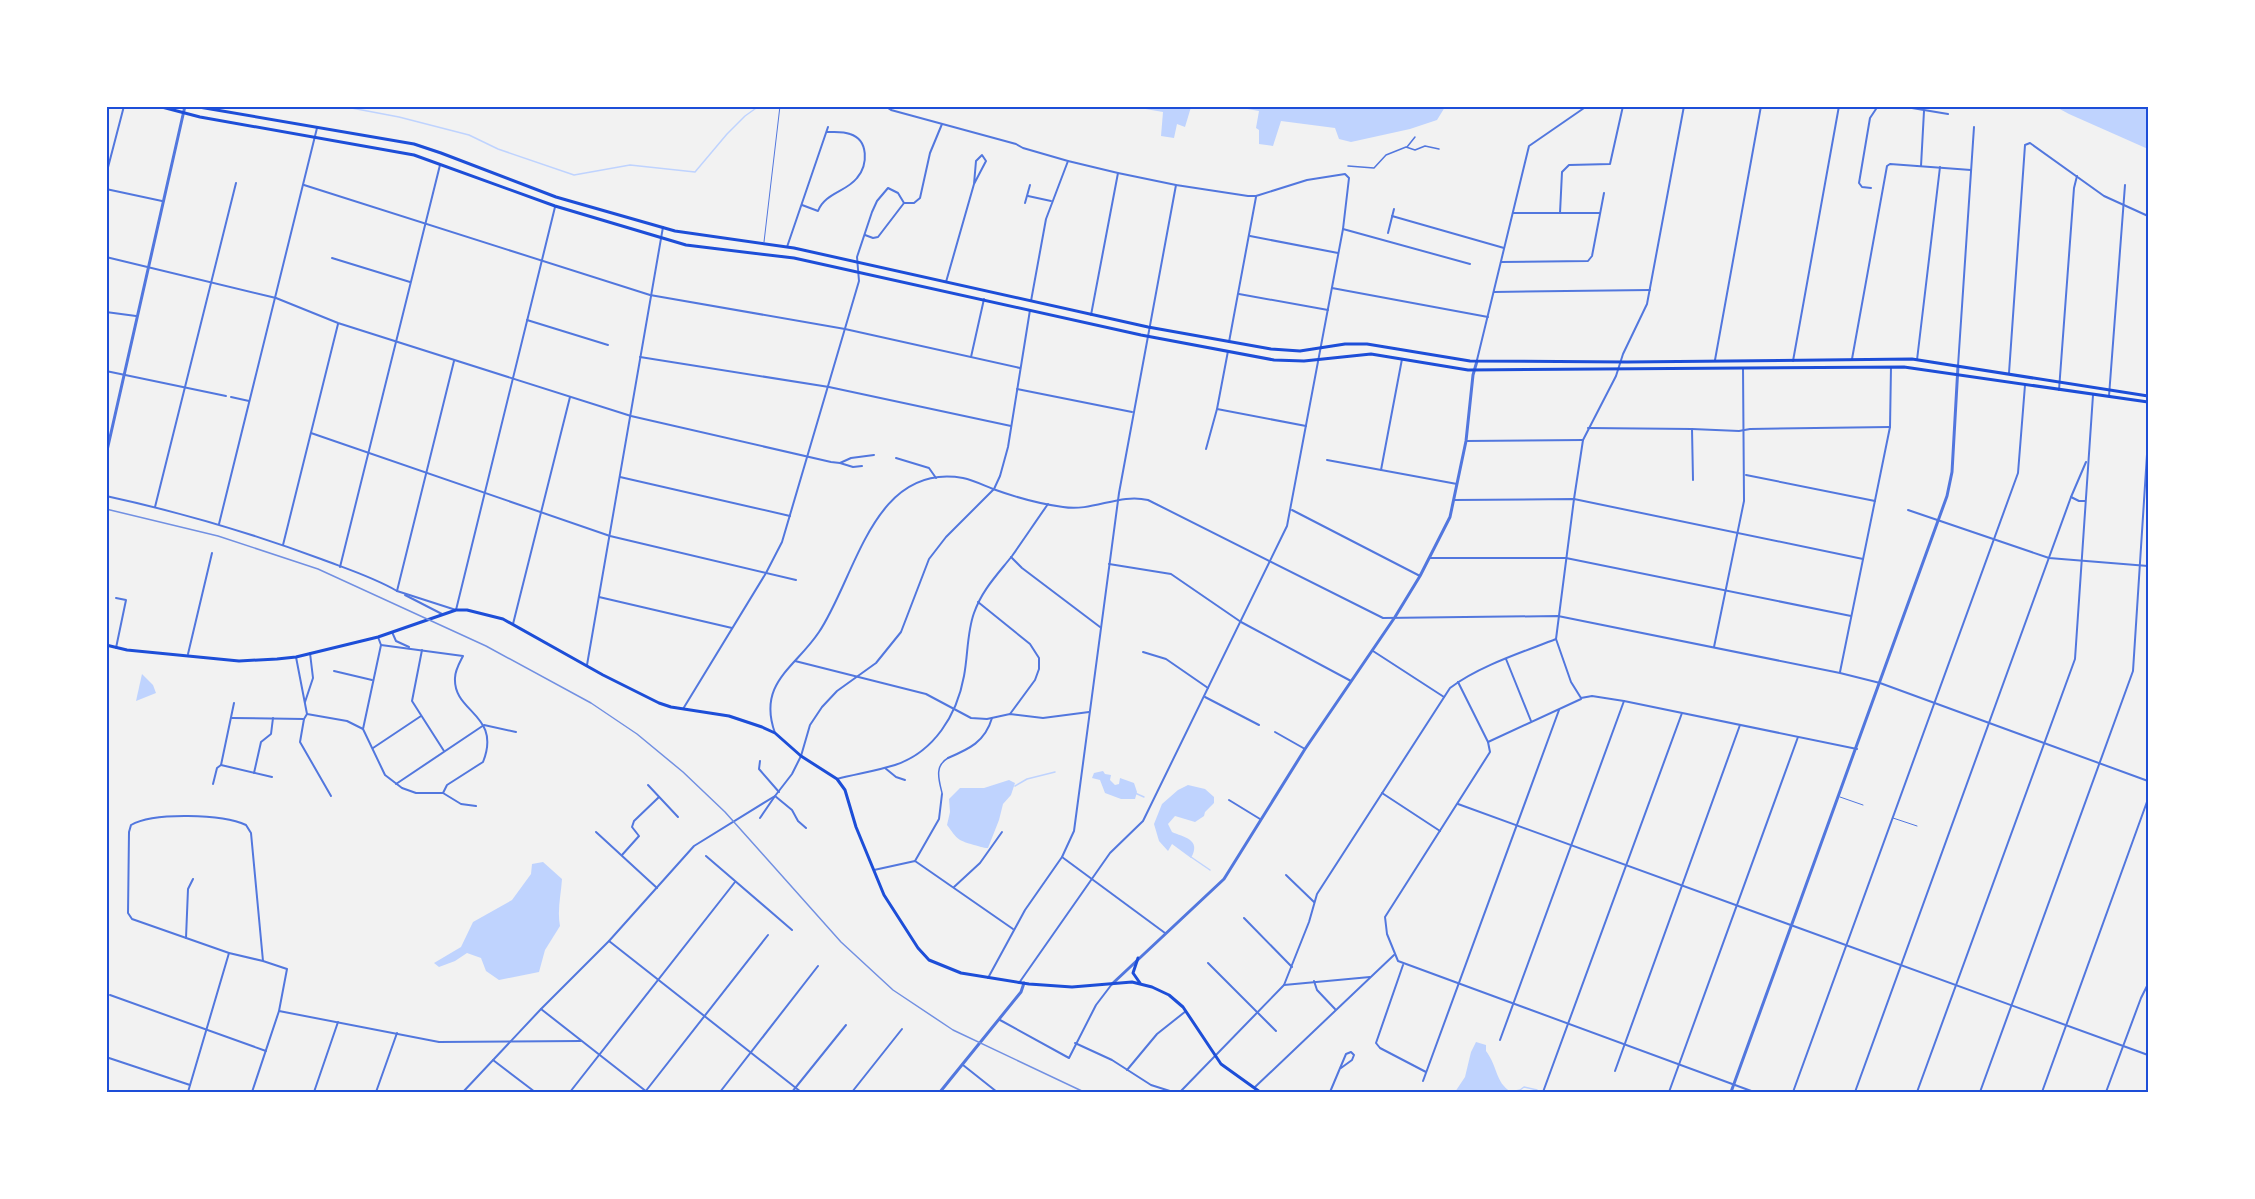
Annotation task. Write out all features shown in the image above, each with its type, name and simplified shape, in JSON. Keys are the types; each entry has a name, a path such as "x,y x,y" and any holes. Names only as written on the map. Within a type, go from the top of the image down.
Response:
{"main road":[{"path":"158,106 183,113 405,153 441,163 555,206 686,245 787,256 1146,336 1282,361 1363,354 1475,370 1911,368 2148,402"},
{"path":"193,106 423,147 556,197 692,234 787,247 1148,327 1287,351 1345,344 1367,344 1477,362 1917,360 2148,396"},
{"path":"106,645 116,648 244,661 296,657 392,632 456,610 492,615 513,624 659,703 729,716 775,733 801,756 837,779 845,790 856,826 884,895 925,956 958,973 988,978 1072,987 1141,984 1169,995 1186,1011 1216,1056 1231,1072 1260,1092"},
{"path":"1138,958 1133,973 1141,984"}],"street":[{"path":"106,175 124,106"},
{"path":"106,455 185,106"},
{"path":"1000,1020 1069,1058 1100,999 1112,984 1224,879 1305,749 1395,617 1448,523 1466,441 1475,370 1529,146 1587,106"},
{"path":"1560,213 1562,172 1569,165 1610,164 1623,106"},
{"path":"1581,698 1571,682 1556,639 1583,440 1618,369 1651,290 1684,106"},
{"path":"1715,362 1761,106"},
{"path":"1793,361 1839,106"},
{"path":"1871,188 1862,187 1859,183 1870,118 1878,106"},
{"path":"1900,106 1948,114"},
{"path":"885,107 1068,161 1176,185 1256,196 1307,180 1341,173 1347,175 1348,184 1343,229 1291,510 1287,526 1271,562 1143,821 1112,851 1036,956 1022,983 1021,992 940,1092"},
{"path":"1921,166 1924,111"},
{"path":"904,203 914,203 920,198 930,153 942,124"},
{"path":"219,524 317,127"},
{"path":"787,247 828,127"},
{"path":"1731,1092 1857,749 1939,520 1951,478 1974,127"},
{"path":"802,205 818,211 826,199 857,178 865,160 863,146 855,136 827,132"},
{"path":"1348,166 1374,168 1386,155 1406,147 1414,136"},
{"path":"2009,373 2024,148 2028,143 2104,196 2148,216"},
{"path":"1406,147 1414,150 1425,146 1439,149"},
{"path":"946,282 974,184 976,161 982,155 986,161 974,184"},
{"path":"1031,301 1046,219 1068,161"},
{"path":"340,567 441,163"},
{"path":"1852,360 1888,165 1971,170"},
{"path":"1917,360 1940,167"},
{"path":"1091,315 1118,173"},
{"path":"2059,390 2074,186 2077,176"},
{"path":"155,507 236,183"},
{"path":"304,185 650,296 846,329 1020,368"},
{"path":"1025,203 1030,185"},
{"path":"988,978 1013,929 1062,857 1074,831 1117,500 1176,185"},
{"path":"2109,396 2126,185"},
{"path":"683,709 766,573 782,542 846,329 859,280 858,256 874,207 888,188 898,193 904,203"},
{"path":"106,189 164,201"},
{"path":"1501,262 1588,261 1592,256 1604,193"},
{"path":"1028,196 1051,201"},
{"path":"1229,342 1256,196"},
{"path":"865,235 878,237 904,203"},
{"path":"106,496 219,524 282,545 397,591 456,610 555,206"},
{"path":"1388,233 1394,209"},
{"path":"1513,213 1600,213"},
{"path":"1392,216 1504,248"},
{"path":"587,665 663,227"},
{"path":"1343,229 1470,264"},
{"path":"1249,236 1338,253"},
{"path":"106,257 276,298 338,323 631,416 853,467 862,466"},
{"path":"332,258 411,282"},
{"path":"1332,288 1488,317"},
{"path":"1494,292 1651,290"},
{"path":"1238,294 1328,310"},
{"path":"971,357 984,299"},
{"path":"760,818 792,774 801,756 807,734 822,706 837,691 857,678 885,654 901,632 929,559 939,545 994,489 1004,463 1030,310"},
{"path":"106,312 138,316"},
{"path":"527,320 608,345"},
{"path":"282,545 338,323"},
{"path":"1206,449 1217,409 1228,351"},
{"path":"640,357 829,387 1011,426"},
{"path":"1381,470 1402,359"},
{"path":"397,591 454,360"},
{"path":"1714,647 1744,501 1743,368"},
{"path":"1840,673 1890,427 1891,368"},
{"path":"106,371 226,396"},
{"path":"1793,1092 2019,469 2025,385"},
{"path":"1017,389 1133,412"},
{"path":"1917,1092 2075,659 2093,394"},
{"path":"231,397 250,402"},
{"path":"513,624 570,397"},
{"path":"1217,409 1307,426"},
{"path":"1588,428 1744,430 1890,427"},
{"path":"1692,429 1693,480"},
{"path":"106,430 112,431"},
{"path":"311,433 610,536 796,580"},
{"path":"1980,1092 2133,671 2148,439"},
{"path":"1466,441 1583,440"},
{"path":"840,463 851,458 874,455"},
{"path":"896,458 929,468 936,478"},
{"path":"1855,1092 2071,497 2088,458"},
{"path":"1327,460 1458,484"},
{"path":"1744,474 1875,501"},
{"path":"620,477 791,516"},
{"path":"775,733 770,717 772,692 780,677 822,627 866,537 884,508 910,486 936,478 963,478 994,489 1065,507 1084,508 1132,498 1153,501 1377,616 1558,616 1840,673 1880,683 2148,781"},
{"path":"2071,497 2085,501"},
{"path":"1454,500 1574,499 1863,559"},
{"path":"837,779 905,761 925,749 944,728 960,694 973,615 978,602 985,589 1011,557 1048,504"},
{"path":"1291,510 1420,576"},
{"path":"1908,510 2049,558 2148,566"},
{"path":"188,654 212,553"},
{"path":"1011,557 1022,568 1100,627"},
{"path":"1430,558 1566,558 1851,616"},
{"path":"1109,564 1171,574 1241,622 1351,681"},
{"path":"397,591 442,615"},
{"path":"599,597 732,628"},
{"path":"116,598 126,600 116,648"},
{"path":"978,602 1030,644 1039,658 1040,669 1035,681 1010,714"},
{"path":"392,632 396,641 412,648"},
{"path":"378,636 381,645 363,729 385,774 410,792 443,793 461,804 476,806"},
{"path":"1180,1092 1284,985 1309,922 1314,903 1450,688 1506,659 1556,639"},
{"path":"381,645 463,656 455,676 457,687 488,734 483,762 447,785 443,793"},
{"path":"422,650 412,701 444,752"},
{"path":"1372,650 1444,697"},
{"path":"1143,652 1166,659 1209,689"},
{"path":"305,702 313,678 310,653"},
{"path":"296,657 307,714"},
{"path":"1506,659 1531,721"},
{"path":"795,661 927,694 971,718 992,718 1010,714 1043,718 1089,712"},
{"path":"334,672 373,680"},
{"path":"1458,682 1488,742 1490,752 1385,917 1387,934 1398,962 1754,1092"},
{"path":"1488,742 1581,698 1593,696 1857,749"},
{"path":"1205,697 1260,725"},
{"path":"1500,1040 1624,701"},
{"path":"213,784 217,768 221,765 234,703"},
{"path":"1423,1080 1559,710"},
{"path":"1543,1092 1682,713"},
{"path":"307,714 347,721 363,729"},
{"path":"307,714 303,718 300,742 331,796"},
{"path":"372,748 421,716"},
{"path":"232,718 303,718"},
{"path":"254,772 261,742 270,734 273,718"},
{"path":"915,861 939,819 942,794 938,770 941,763 976,744 986,732 992,718"},
{"path":"1615,1071 1740,725"},
{"path":"396,784 484,726 516,732"},
{"path":"1275,732 1305,749"},
{"path":"1669,1092 1798,737"},
{"path":"760,761 759,769 778,792"},
{"path":"221,765 272,777"},
{"path":"885,768 896,777 905,780"},
{"path":"648,785 678,817"},
{"path":"1382,793 1440,831"},
{"path":"463,1092 609,941 694,846 775,796"},
{"path":"775,796 792,810 798,821 806,828"},
{"path":"622,855 639,836 632,827 634,821 658,797"},
{"path":"2042,1092 2148,799"},
{"path":"1229,800 1260,819"},
{"path":"1458,804 2148,1055"},
{"path":"252,1092 279,1011 287,969 229,953 134,921 129,917 129,832 131,825 142,821 184,815 243,823 251,833 263,961"},
{"path":"596,832 657,888"},
{"path":"954,887 980,863 1002,832"},
{"path":"706,856 792,930"},
{"path":"1062,857 1165,933"},
{"path":"874,870 915,861 1013,929"},
{"path":"1286,875 1314,903"},
{"path":"186,938 188,889 193,879"},
{"path":"570,1092 735,882"},
{"path":"1244,918 1292,967"},
{"path":"541,1009 646,1092 768,935"},
{"path":"609,941 801,1092"},
{"path":"188,1092 229,953"},
{"path":"1253,1089 1394,955"},
{"path":"1208,963 1276,1031"},
{"path":"1404,965 1376,1041 1377,1045 1426,1072"},
{"path":"720,1092 818,966"},
{"path":"1284,985 1370,977"},
{"path":"1314,981 1317,990 1335,1009"},
{"path":"2106,1092 2148,984"},
{"path":"110,995 266,1051"},
{"path":"279,1011 439,1042 581,1041"},
{"path":"1127,1070 1157,1035 1186,1011"},
{"path":"314,1092 338,1022"},
{"path":"792,1092 846,1025"},
{"path":"852,1092 902,1029"},
{"path":"376,1092 397,1033"},
{"path":"1075,1044 1094,1051 1150,1085 1173,1092"},
{"path":"1330,1092 1346,1054 1351,1052 1354,1055 1352,1060 1341,1068"},
{"path":"106,1057 190,1085"},
{"path":"493,1060 535,1092"},
{"path":"963,1065 997,1092"}],"lane":[{"path":"764,244 780,106"},
{"path":"1839,797 1863,806"},
{"path":"1893,818 1917,826"}],"water":[{"path":"1191,106 1185,127 1177,124 1174,138 1161,136 1163,112 1134,107"},
{"path":"1236,107 1445,107 1437,120 1410,129 1351,142 1339,139 1335,128 1281,121 1273,146 1259,144 1259,130 1256,128 1259,111"},
{"path":"2056,107 2148,107 2148,149 2069,114"},
{"path":"142,674 153,685 156,693 136,701"},
{"path":"1103,771 1111,775 1110,780 1115,785 1119,784 1120,778 1134,783 1137,792 1135,799 1121,799 1105,793 1100,780 1092,778 1094,773"},
{"path":"1009,780 1015,783 1011,795 1003,804 988,848 964,842 958,838 947,825 950,812 949,799 960,788 984,788"},
{"path":"1188,785 1205,789 1214,797 1214,803 1204,816 1195,822 1175,816 1168,824 1172,832 1186,837 1193,843 1194,852 1191,858 1172,844 1168,851 1159,841 1154,824 1162,804 1178,790"},
{"path":"543,862 562,879 560,926 545,950 539,972 499,980 486,971 481,958 467,953 439,967 434,963 461,947 473,922 512,900 531,874 532,864"},
{"path":"1476,1042 1486,1045 1486,1051 1499,1079 1511,1092 1455,1092 1465,1077"}],"waterway":[{"path":"341,106 399,117 469,135 498,149 574,175 630,165 695,172 727,134 759,106"},
{"path":"1015,786 1027,779 1055,772"},
{"path":"1135,793 1144,797"},
{"path":"1191,857 1210,870"},
{"path":"1511,1092 1524,1087 1537,1090"}],"railway":[{"path":"106,509 218,536 318,569 486,646 591,703 637,734 683,772 725,812 841,942 893,990 953,1030 1084,1092"}]}
